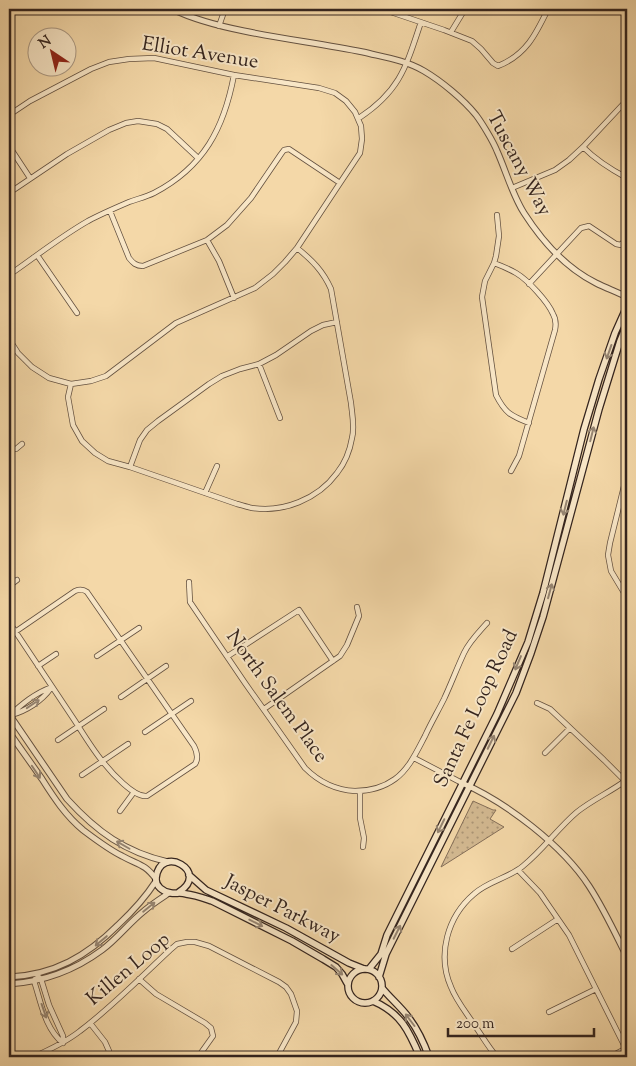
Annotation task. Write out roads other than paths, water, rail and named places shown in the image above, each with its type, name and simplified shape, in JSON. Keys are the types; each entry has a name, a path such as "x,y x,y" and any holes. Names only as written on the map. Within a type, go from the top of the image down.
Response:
{"main road":[{"name":"Santa Fe Loop Road","path":"367,969 380,954 387,936 497,714 528,642 543,593 589,412 615,333 627,306"},
{"name":"Santa Fe Loop Road","path":"379,977 386,954 516,693 532,653 599,409 627,324"},
{"path":"173,861 182,864 189,875 187,885 184,890 179,892 169,893 161,889 156,881 161,867 173,861"},
{"name":"Jasper Parkway","path":"189,875 206,890 286,928 349,963 367,969"},
{"name":"Jasper Parkway","path":"179,892 212,901 292,941 336,967 347,983"},
{"path":"367,969 373,971 379,977 382,982 382,988 378,998 362,1004 352,999 347,989 347,983 353,973 358,970 367,969"},
{"path":"382,988 408,1016 418,1031 429,1057"},
{"path":"373,1001 395,1014 408,1031 420,1057"}],"street":[{"name":"Tuscany Way","path":"172,9 186,16 219,26 354,50 407,63 424,71 454,93 476,115 496,149 523,212 546,243 569,266 595,283 627,297"},
{"path":"219,26 225,9"},
{"path":"382,9 390,10 472,42 482,49 493,63 498,66 508,62 520,53 533,39 548,9"},
{"path":"450,32 465,9"},
{"path":"9,339 18,353 32,367 49,378 72,384 91,381 106,376 176,323 254,288 273,274 297,248 360,153 362,139 359,118 380,102 399,80 421,22"},
{"name":"Elliot Avenue","path":"9,115 91,69 110,62 154,58 234,75 319,88 334,93 346,101 359,118"},
{"path":"9,275 68,233 110,211 153,193 186,171 210,144 222,121 234,75"},
{"path":"512,188 555,170 569,160 626,104"},
{"path":"9,193 67,154 109,130 126,123 138,121 157,124 167,129 198,158"},
{"path":"9,146 30,178"},
{"path":"583,147 592,157 627,178"},
{"path":"110,211 133,263 143,266 207,240 227,225 251,198 284,150 289,149 340,183"},
{"path":"496,215 500,236 494,263 485,282 482,297 496,395 502,407 513,416 529,423"},
{"path":"530,284 580,228 589,226 616,244 621,245 627,237"},
{"path":"207,240 219,261 234,298"},
{"path":"72,384 68,397 73,425 82,441 108,461 253,508 274,508 292,505 310,497 327,485 338,473 348,454 353,436 353,422 331,289 317,265 297,248"},
{"path":"37,255 78,312"},
{"path":"494,263 518,274 530,284 550,309 556,323 556,330 519,456 511,471"},
{"path":"130,467 140,440 148,430 209,384 222,376 259,364 288,348 311,331 323,325 337,322"},
{"path":"259,364 280,418"},
{"path":"9,449 16,449 22,444"},
{"path":"205,493 217,466"},
{"path":"626,596 611,571 608,555 625,494 627,474"},
{"path":"9,586 17,580"},
{"name":"North Salem Place","path":"189,582 190,602 305,768 314,777 337,789 360,791 379,787 396,778 414,758 443,701 465,651 476,635 487,624"},
{"path":"9,622 15,632 52,687 79,726 102,762 134,792 142,796 148,796 195,764 197,755 194,746 87,592 79,589 15,632 9,636"},
{"path":"264,709 340,656 347,645 359,616 358,607"},
{"path":"228,656 299,610 333,661"},
{"path":"97,656 139,628"},
{"path":"38,666 56,654"},
{"path":"121,697 166,666"},
{"path":"52,687 42,690 9,715 78,812 127,848 147,857 168,862"},
{"path":"145,732 191,701"},
{"path":"497,1057 457,998 446,973 444,956 446,940 452,922 463,904 475,892 518,870 533,858 578,811 626,782 550,709 538,703"},
{"path":"58,740 104,709"},
{"path":"545,753 570,728"},
{"path":"9,732 58,804 70,817 82,829 108,848 147,868 156,881 136,908 96,945 79,957 62,966 36,974 9,977"},
{"path":"82,775 128,744"},
{"path":"414,758 497,802 550,841 588,885 604,911 627,957"},
{"path":"360,791 363,847"},
{"path":"120,811 134,792"},
{"path":"518,870 540,893 569,935 627,1049 610,1057"},
{"path":"9,984 41,979 84,962 102,950 144,910 169,893"},
{"path":"512,949 558,919"},
{"name":"Killen Loop","path":"32,1057 62,1043 80,1031 177,944 194,942 209,946 286,987 291,994 297,1012 296,1022 277,1057"},
{"path":"36,974 41,979 49,1005 63,1036 62,1043"},
{"path":"36,974 34,981 45,1015 55,1037 62,1043"},
{"path":"139,979 156,994 211,1028 213,1036 198,1057"},
{"path":"549,1012 596,989"},
{"path":"90,1023 105,1042 109,1051"}]}
